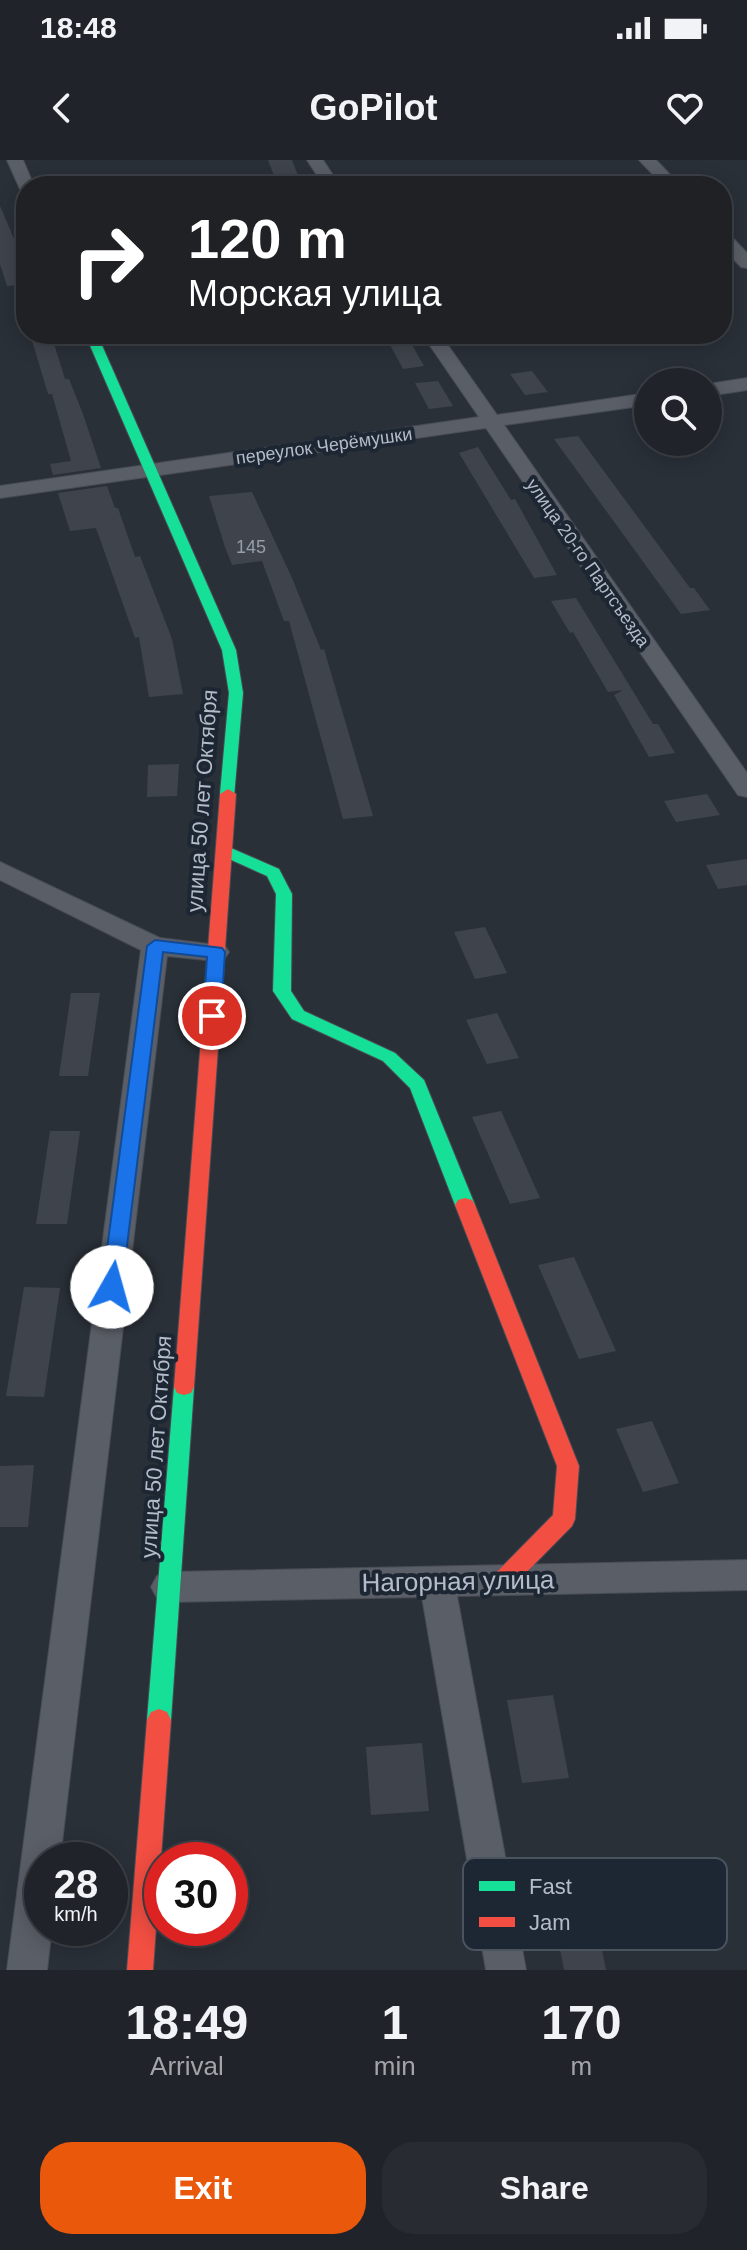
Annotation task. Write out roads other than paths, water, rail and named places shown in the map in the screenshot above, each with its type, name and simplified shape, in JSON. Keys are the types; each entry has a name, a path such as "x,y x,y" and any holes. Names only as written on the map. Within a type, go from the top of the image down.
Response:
{"street":[{"path":"647,160 663,176"},
{"path":"732,247 747,263"},
{"name":"улица 50 лет Октября","path":"95,344 229,650 236,693 140,1970"},
{"name":"улица 20-го Партсъезда","path":"438,344 747,790"},
{"path":"722,388 747,384"},
{"name":"переулок Черёмушки","path":"0,492 634,401"},
{"path":"224,850 273,873 284,894 282,991 298,1015 389,1057 418,1085 568,1466 564,1519 504,1580"},
{"path":"0,870 155,946 216,952"},
{"path":"27,1970 155,946"},
{"name":"Нагорная улица","path":"169,1587 747,1575"},
{"path":"437,1581 486,1858"},
{"path":"502,1950 506,1970"}]}
